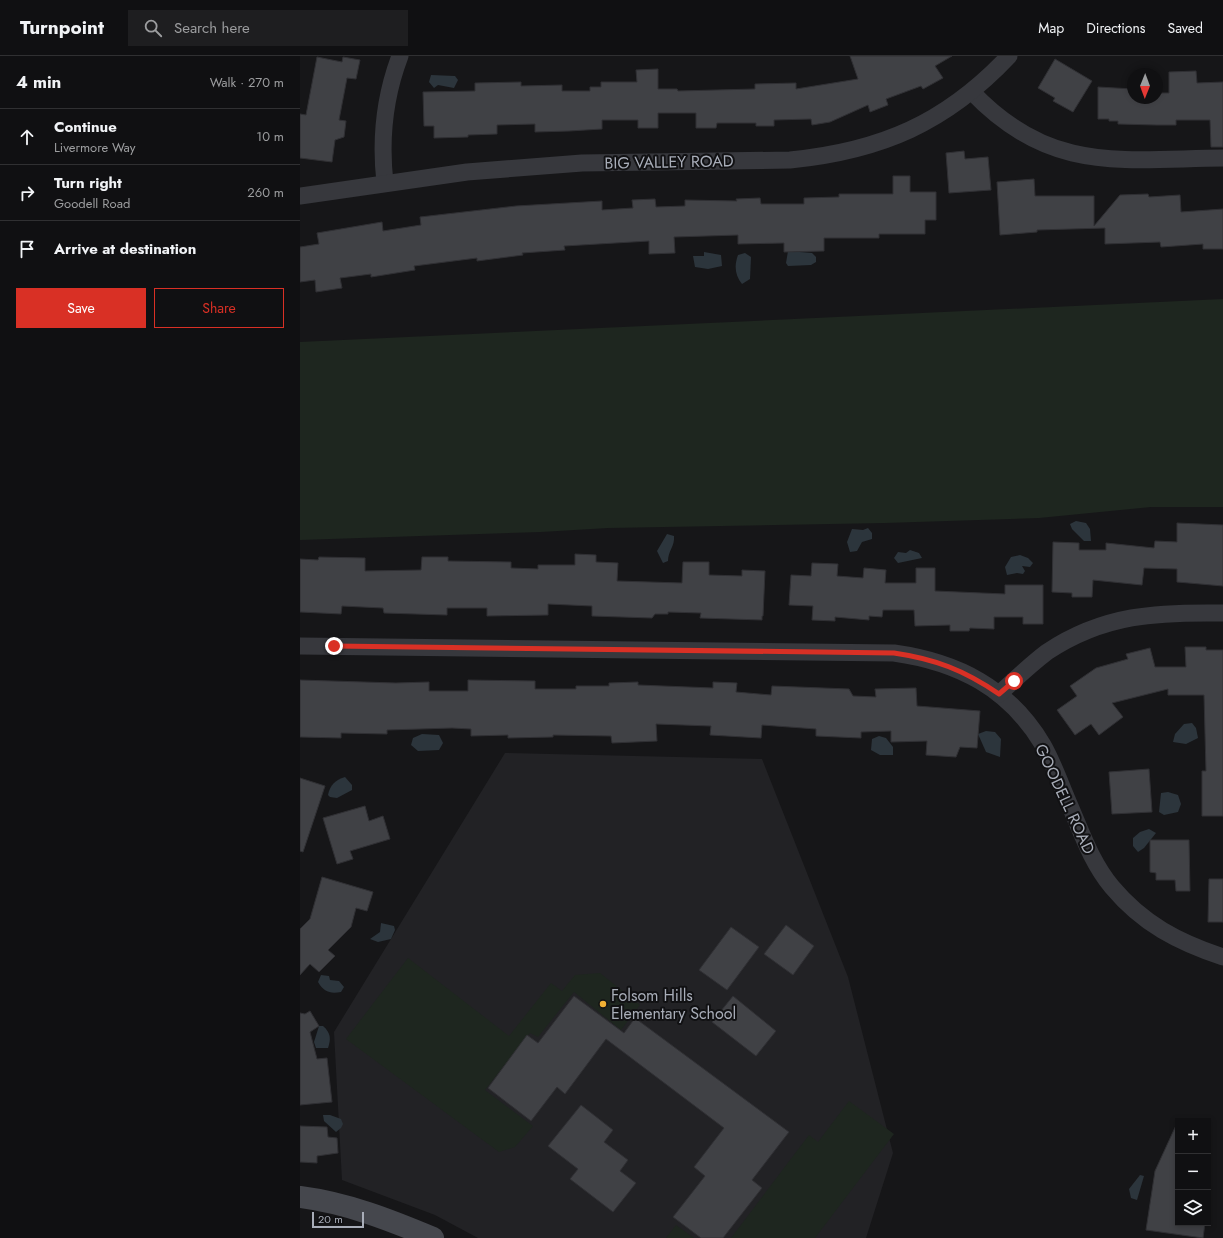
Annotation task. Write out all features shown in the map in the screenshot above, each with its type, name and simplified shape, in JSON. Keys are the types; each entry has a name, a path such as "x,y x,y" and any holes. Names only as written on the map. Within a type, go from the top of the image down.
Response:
{"street":[{"path":"385,183 382,134 387,97 400,56"},
{"name":"BIG VALLEY ROAD","path":"300,196 467,172 582,164 790,160 823,157 856,150 887,140 912,129 946,110 972,92 1009,56"},
{"path":"972,92 1008,125 1030,139 1061,151 1106,160 1223,158"},
{"path":"999,694 1048,652 1079,634 1101,625 1148,614 1172,612 1223,613"},
{"name":"GOODELL ROAD","path":"300,646 894,653 933,660 958,669 999,694 1027,724 1043,745 1089,851 1111,886 1130,906 1151,924 1174,938 1223,957"},
{"path":"300,1197 351,1207 394,1221 434,1238"}],"shaded area":[{"path":"431,75 455,76 458,80 454,88 438,85 434,88 429,82"},
{"path":"788,251 812,253 816,257 816,262 811,265 788,266 786,263"},
{"path":"704,252 721,255 722,266 708,269 695,267 693,256 704,256"},
{"path":"745,253 751,257 750,279 742,284 737,274 736,263 738,255"},
{"path":"1223,299 1223,507 1151,507 1039,518 885,523 608,528 541,532 300,540 300,342"},
{"path":"1076,521 1086,523 1090,529 1091,541 1084,541 1072,529 1070,524"},
{"path":"868,528 872,533 872,539 862,542 857,551 850,552 847,542 852,529 863,530"},
{"path":"667,534 674,536 674,540 668,561 663,563 657,551"},
{"path":"910,550 919,553 922,558 898,563 894,558 898,552 906,553"},
{"path":"1020,555 1028,558 1033,563 1030,567 1022,566 1025,571 1023,574 1017,573 1007,575 1005,567 1011,557"},
{"path":"1192,723 1196,728 1198,738 1186,744 1173,742 1175,734 1184,724"},
{"path":"986,731 995,732 1001,739 1000,757 986,752 978,734"},
{"path":"422,734 439,735 443,743 439,750 418,751 411,745 413,738"},
{"path":"879,736 886,738 893,747 893,755 880,755 871,750 872,739"},
{"name":"Folsom Hills Elementary School","path":"505,753 762,759 848,977 893,1153 866,1238 478,1238 435,1215 342,1180 334,1032"},
{"path":"345,777 352,785 352,790 337,798 330,797 328,795 330,788 336,781"},
{"path":"1168,792 1178,795 1181,804 1178,812 1164,815 1159,812 1161,793"},
{"path":"1149,829 1156,833 1144,848 1138,852 1133,846 1133,838 1140,832"},
{"path":"381,923 394,926 395,930 391,939 378,942 370,939 380,932"},
{"path":"408,958 509,1036 551,983 562,991 575,975 600,973 640,1005 621,1030 574,992 538,1037 530,1033 485,1090 533,1126 515,1147 499,1152 346,1039"},
{"path":"321,975 329,976 330,980 339,981 344,987 341,992 334,993 325,990 318,982"},
{"path":"319,1026 323,1026 329,1034 330,1042 328,1048 316,1048 314,1042"},
{"path":"849,1101 894,1134 815,1238 731,1238 809,1135 818,1142"},
{"path":"323,1115 330,1115 341,1119 343,1124 341,1128 336,1132 324,1121"},
{"path":"1140,1175 1144,1176 1137,1200 1131,1198 1129,1189"},
{"path":"676,1225 694,1238 666,1238"}],"building":[{"path":"850,56 952,56 935,66 943,78 923,89 921,86 886,99 888,105 870,112 868,105 830,122 812,125 811,119 774,120 774,126 756,126 756,123 717,123 716,128 696,128 696,113 658,113 658,128 638,128 638,120 602,120 602,129 535,132 535,124 497,125 497,134 434,138 434,126 424,126 423,92 475,91 475,83 521,82 521,86 562,85 562,91 590,91 590,87 601,87 601,82 637,82 636,70 658,69 658,89 677,89 678,91 755,89 755,84 796,83 796,89 858,79"},
{"path":"317,57 342,62 343,57 360,60 356,79 347,78 339,120 346,121 344,137 335,140 332,162 300,158 300,114 306,115"},
{"path":"1055,59 1092,81 1073,112 1053,101 1055,98 1038,88"},
{"path":"1196,71 1197,83 1223,82 1223,147 1211,147 1210,120 1176,120 1176,125 1156,125 1118,124 1118,121 1098,119 1098,87 1127,89 1127,104 1163,104 1163,93 1169,93 1169,72"},
{"path":"964,151 965,159 988,157 991,190 949,193 946,153"},
{"path":"893,176 910,176 910,192 936,192 936,220 925,220 925,234 879,234 879,238 824,238 824,251 784,252 784,243 738,244 738,235 674,237 675,253 649,254 649,241 564,246 565,250 522,253 523,255 477,261 477,258 414,266 415,270 371,277 371,274 340,278 342,288 316,292 315,280 300,282 300,247 319,244 317,233 382,222 383,231 421,225 420,217 516,206 602,201 602,210 633,208 632,200 655,199 656,207 685,206 685,200 737,201 736,199 760,198 761,204 804,204 804,198 839,197 839,194 893,194"},
{"path":"1034,179 1035,196 1094,196 1094,226 1120,195 1148,194 1149,197 1180,195 1181,212 1223,209 1223,249 1203,249 1203,244 1161,247 1160,242 1105,244 1105,228 1037,230 1037,232 1000,235 997,182"},
{"path":"1177,523 1223,525 1223,586 1177,582 1177,569 1144,568 1142,585 1093,580 1092,597 1072,597 1072,593 1052,592 1053,542 1079,543 1079,550 1106,550 1106,543 1154,548 1155,541 1177,542"},
{"path":"575,554 596,555 596,562 618,563 617,581 682,583 683,562 709,562 709,575 742,576 742,570 765,571 762,620 700,618 701,613 668,612 668,614 655,614 652,618 592,616 592,606 548,604 548,615 487,616 487,608 447,608 447,615 384,613 383,608 342,606 341,614 300,612 300,559 318,560 319,557 365,558 365,571 421,570 422,557 448,557 448,561 511,562 511,568 538,569 538,565 575,565"},
{"path":"812,563 838,564 837,576 863,578 864,568 886,570 885,583 916,583 916,568 935,568 935,591 1005,594 1005,585 1043,585 1043,624 1023,624 1023,617 994,617 994,629 970,628 969,631 950,631 950,625 915,626 914,610 883,610 882,617 869,616 869,620 835,617 835,621 812,620 813,606 789,605 791,575 811,576"},
{"path":"1185,647 1206,647 1206,650 1223,650 1223,816 1202,816 1202,771 1206,771 1204,695 1168,695 1168,689 1112,703 1123,717 1099,735 1091,724 1075,735 1057,710 1077,696 1070,686 1096,668 1128,659 1126,654 1150,648 1155,667 1186,667"},
{"path":"300,680 396,683 429,682 429,691 468,691 468,680 535,681 535,689 576,689 576,686 609,686 609,683 638,682 638,685 713,688 713,682 737,683 736,692 771,695 772,686 849,689 853,696 876,697 875,689 916,688 917,706 980,711 977,748 960,747 956,757 926,755 927,741 891,742 891,731 861,732 861,738 816,736 816,729 762,725 761,738 710,735 711,726 656,724 657,741 612,743 611,736 553,735 553,737 508,738 508,735 471,736 471,729 452,728 387,730 387,734 341,733 341,738 300,737"},
{"path":"1149,769 1152,812 1112,814 1109,772"},
{"path":"300,778 325,786 303,852 300,851"},
{"path":"365,806 369,821 383,816 390,839 350,851 353,859 337,864 323,818"},
{"path":"1150,840 1189,840 1190,891 1176,891 1175,880 1156,880 1156,873 1150,872"},
{"path":"322,877 373,892 367,911 356,908 351,927 328,950 335,956 319,972 310,964 300,975 300,929 310,919"},
{"path":"1209,879 1223,879 1223,922 1208,922"},
{"path":"786,925 814,946 793,975 764,954"},
{"path":"731,927 759,947 727,990 699,970"},
{"path":"574,996 624,1033 635,1018 789,1132 752,1180 762,1188 723,1238 701,1238 673,1217 705,1176 694,1167 724,1128 606,1039 565,1094 557,1087 531,1121 488,1088 527,1035 538,1043"},
{"path":"733,996 776,1031 756,1056 712,1022"},
{"path":"310,1011 319,1026 310,1032 317,1059 327,1058 332,1102 300,1105 300,1013 305,1014"},
{"path":"581,1105 613,1130 604,1142 628,1160 620,1171 636,1183 613,1212 570,1179 578,1169 548,1146"},
{"path":"300,1126 327,1127 328,1137 337,1138 338,1153 317,1156 317,1163 300,1162"},
{"path":"1175,1128 1175,1226 1205,1226 1203,1238 1146,1230 1155,1171"}],"place":[{"name":"Folsom Hills Elementary School","path":"603,1004"}],"route":[{"path":"334,646 894,653 920,656 958,669 999,694 1014,681"}]}
